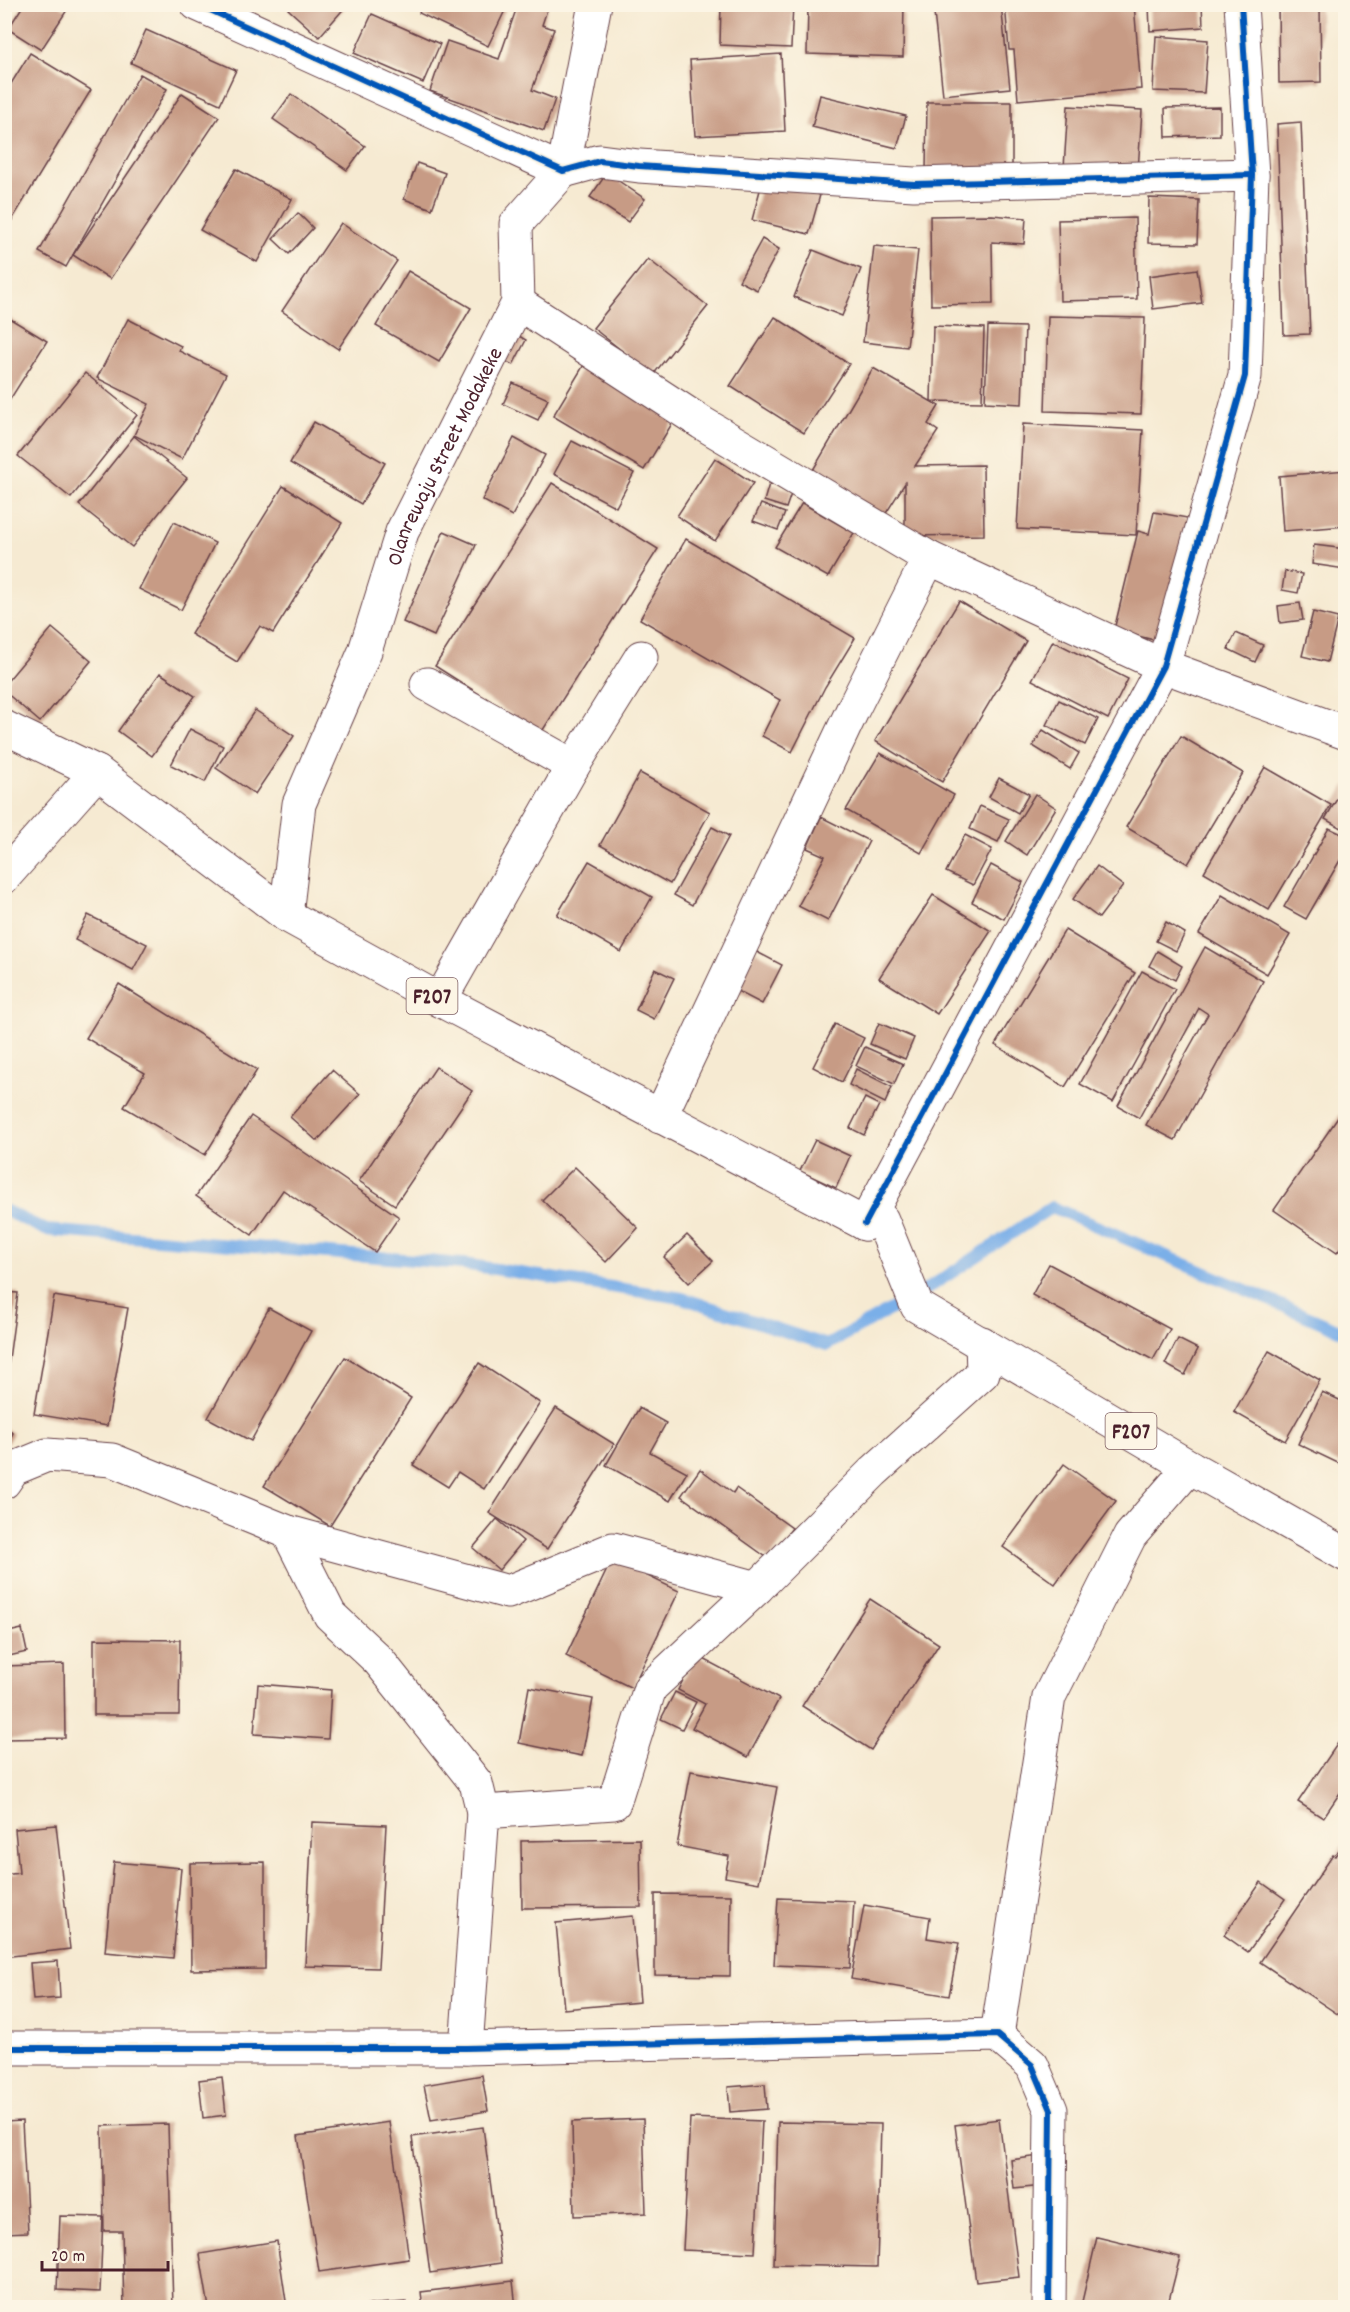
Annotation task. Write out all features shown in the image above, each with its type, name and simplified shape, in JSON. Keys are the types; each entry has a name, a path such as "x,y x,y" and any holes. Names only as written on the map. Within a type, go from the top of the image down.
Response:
{"street":[{"path":"197,4 563,171 600,161 639,166 914,184 1252,175"},
{"path":"563,171 595,4"},
{"path":"873,1222 1163,666 1245,376 1252,175 1241,4"},
{"name":"Olanrewaju Street Modakeke","path":"286,915 299,804 365,651 402,532 518,303 516,224 563,171"},
{"path":"518,303 702,423 929,558 1163,666 1346,733"},
{"path":"660,1117 853,709 929,558"},
{"path":"440,1000 573,766 642,657"},
{"path":"427,684 573,766"},
{"name":"F207","path":"4,727 97,772 286,915 660,1117 873,1222 917,1306 1190,1467 1346,1555"},
{"path":"4,877 97,772"},
{"path":"483,1812 614,1803 650,1688 757,1588 873,1472 983,1373 982,1343"},
{"path":"4,1482 13,1468 47,1455 112,1460 288,1532 508,1592 613,1549 757,1588"},
{"path":"997,2035 1049,1697 1130,1536 1190,1467"},
{"path":"288,1532 330,1615 379,1661 476,1783 483,1812 466,2048"},
{"path":"4,2048 466,2048 997,2035 1032,2065 1051,2110 1049,2307"}],"building":[{"path":"24,4 58,4 67,10 41,50 8,29"},
{"path":"293,4 348,4 319,37 288,9"},
{"path":"423,4 508,4 488,46 419,13"},
{"path":"518,4 549,4 542,25 554,29 532,90 555,99 544,131 430,91 447,41 499,59"},
{"path":"721,4 793,4 791,48 720,45"},
{"path":"808,4 904,4 903,57 807,54"},
{"path":"933,4 1001,4 1010,88 943,95"},
{"path":"1005,4 1134,4 1141,89 1018,100 1014,50 1009,50"},
{"path":"1149,4 1202,4 1203,27 1150,31"},
{"path":"1278,4 1320,4 1321,82 1279,83"},
{"path":"372,14 440,44 423,83 354,53"},
{"path":"146,30 236,70 220,104 131,63"},
{"path":"1156,36 1208,40 1204,93 1153,91"},
{"path":"30,53 91,90 12,220 4,215 4,95"},
{"path":"781,54 785,131 695,136 690,60"},
{"path":"140,74 167,89 66,267 39,252"},
{"path":"182,93 219,117 110,279 73,255"},
{"path":"291,94 365,146 347,170 273,119"},
{"path":"820,95 906,116 897,148 812,127"},
{"path":"927,102 1012,102 1012,173 926,173"},
{"path":"1068,106 1142,110 1138,171 1064,168"},
{"path":"1220,107 1220,135 1166,137 1165,108"},
{"path":"1301,122 1310,334 1284,335 1277,124"},
{"path":"417,163 445,173 432,209 404,199"},
{"path":"236,169 292,199 257,262 200,230"},
{"path":"607,173 645,199 628,222 590,197"},
{"path":"763,179 820,195 809,234 752,220"},
{"path":"1149,198 1199,200 1197,244 1148,243"},
{"path":"298,213 313,228 289,254 273,239"},
{"path":"992,215 1026,218 1024,244 992,242 993,304 931,305 930,216"},
{"path":"1135,218 1137,299 1060,301 1058,220"},
{"path":"341,223 397,261 338,349 282,311"},
{"path":"762,239 779,249 757,290 739,281"},
{"path":"874,246 918,250 907,347 863,342"},
{"path":"813,250 861,269 842,316 794,297"},
{"path":"648,259 708,306 653,375 593,328"},
{"path":"1197,269 1202,303 1153,309 1149,276"},
{"path":"408,271 471,308 439,362 376,326"},
{"path":"4,315 47,341 4,409"},
{"path":"1048,316 1145,318 1141,414 1045,411"},
{"path":"775,317 849,364 804,433 730,386"},
{"path":"128,319 181,346 179,351 226,374 182,459 134,435 149,404 97,378"},
{"path":"933,326 984,328 982,402 931,401"},
{"path":"988,326 1025,327 1022,404 985,402"},
{"path":"512,332 526,340 513,365 499,358"},
{"path":"585,363 676,417 644,470 553,416"},
{"path":"873,368 939,406 928,424 938,431 915,466 983,465 984,535 905,536 905,483 883,518 810,475"},
{"path":"85,373 137,415 71,498 18,456"},
{"path":"513,383 548,399 538,420 503,404"},
{"path":"314,422 385,463 361,504 290,463"},
{"path":"1023,424 1143,430 1136,535 1017,529"},
{"path":"134,436 187,478 132,547 79,505"},
{"path":"514,438 545,455 512,516 482,500"},
{"path":"572,441 634,473 616,507 554,474"},
{"path":"715,458 753,483 715,541 677,516"},
{"path":"1346,470 1346,526 1283,531 1279,476"},
{"path":"552,483 658,549 541,733 435,666"},
{"path":"769,484 792,491 786,508 764,501"},
{"path":"283,486 342,523 273,633 260,626 237,662 191,634"},
{"path":"802,503 854,533 828,577 775,547"},
{"path":"761,504 785,513 778,530 753,521"},
{"path":"1154,512 1193,519 1158,641 1114,630 1138,531 1149,534"},
{"path":"174,522 215,543 181,610 139,589"},
{"path":"444,531 476,545 434,636 403,622"},
{"path":"686,539 855,638 825,687 792,752 762,736 780,700 640,619"},
{"path":"1314,545 1346,549 1345,569 1312,564"},
{"path":"1285,571 1302,574 1298,593 1282,590"},
{"path":"959,601 1026,641 942,782 875,741"},
{"path":"1300,603 1303,620 1280,623 1278,606"},
{"path":"1313,612 1338,618 1327,662 1302,656"},
{"path":"52,628 91,661 40,722 4,691 4,685"},
{"path":"1236,633 1263,645 1255,662 1228,649"},
{"path":"1053,641 1128,679 1108,719 1032,680"},
{"path":"160,673 195,696 152,756 118,731"},
{"path":"1059,700 1098,719 1085,745 1046,725"},
{"path":"255,710 294,736 255,794 216,768"},
{"path":"190,729 223,746 205,782 171,765"},
{"path":"1043,730 1079,753 1070,769 1033,746"},
{"path":"1181,736 1243,773 1188,864 1126,827"},
{"path":"880,753 954,795 921,853 846,810"},
{"path":"1265,767 1331,805 1269,910 1204,872"},
{"path":"640,773 710,812 670,884 600,845"},
{"path":"999,778 1029,794 1018,813 989,797"},
{"path":"1346,784 1346,831 1325,819"},
{"path":"1035,794 1056,808 1027,855 1006,841"},
{"path":"980,806 1009,819 998,842 970,829"},
{"path":"821,817 869,841 828,921 798,906 825,856 807,848"},
{"path":"712,827 729,836 692,905 674,895"},
{"path":"1329,828 1346,836 1346,850 1306,919 1284,907"},
{"path":"965,835 992,849 973,885 946,872"},
{"path":"589,861 652,897 621,952 557,915"},
{"path":"991,865 1023,882 1004,919 972,902"},
{"path":"1097,866 1123,886 1099,918 1073,899"},
{"path":"933,895 991,931 937,1014 879,978"},
{"path":"1222,895 1290,935 1267,974 1199,934"},
{"path":"88,915 147,944 133,970 75,940"},
{"path":"1166,922 1185,933 1176,951 1156,941"},
{"path":"1065,930 1135,973 1065,1087 995,1045"},
{"path":"1205,947 1263,981 1175,1140 1146,1125 1208,1014 1199,1008 1139,1118 1118,1106"},
{"path":"755,951 782,965 762,1004 735,990"},
{"path":"1157,951 1182,966 1175,980 1149,966"},
{"path":"655,969 674,978 654,1019 636,1010"},
{"path":"1142,971 1175,989 1113,1102 1080,1084"},
{"path":"119,984 257,1070 205,1155 124,1107 145,1073 86,1038"},
{"path":"879,1023 914,1038 905,1059 870,1044"},
{"path":"835,1024 864,1038 842,1082 813,1067"},
{"path":"865,1047 903,1064 894,1084 856,1066"},
{"path":"436,1067 472,1091 395,1205 359,1181"},
{"path":"856,1069 892,1087 885,1103 849,1085"},
{"path":"332,1070 360,1094 317,1141 290,1117"},
{"path":"865,1098 879,1105 864,1135 850,1128"},
{"path":"1346,1106 1346,1241 1337,1253 1274,1210"},
{"path":"251,1116 399,1217 375,1252 283,1190 252,1235 196,1196"},
{"path":"815,1140 850,1156 836,1188 800,1171"},
{"path":"575,1167 638,1228 606,1262 542,1200"},
{"path":"687,1235 713,1261 689,1283 664,1257"},
{"path":"1049,1264 1170,1329 1153,1360 1032,1295"},
{"path":"4,1292 18,1293 6,1381 4,1381"},
{"path":"54,1296 128,1308 107,1426 34,1414"},
{"path":"269,1308 311,1331 251,1441 208,1418"},
{"path":"1178,1339 1198,1349 1185,1375 1165,1364"},
{"path":"1269,1351 1320,1380 1285,1441 1234,1412"},
{"path":"345,1357 411,1398 330,1526 264,1486"},
{"path":"479,1363 540,1403 484,1489 458,1472 448,1487 413,1465"},
{"path":"1322,1392 1346,1403 1346,1457 1342,1465 1298,1444"},
{"path":"556,1408 614,1444 547,1549 489,1513"},
{"path":"639,1408 666,1423 650,1452 687,1472 670,1501 606,1465"},
{"path":"4,1428 13,1433 4,1449"},
{"path":"1064,1464 1116,1501 1055,1584 1003,1547"},
{"path":"700,1469 733,1493 736,1488 792,1528 769,1559 681,1496"},
{"path":"497,1519 523,1541 499,1570 473,1548"},
{"path":"612,1559 679,1591 632,1688 566,1656"},
{"path":"870,1599 939,1644 871,1750 802,1706"},
{"path":"22,1629 27,1652 4,1657 4,1633"},
{"path":"94,1639 180,1640 179,1715 94,1715"},
{"path":"696,1655 779,1699 748,1757 692,1728 705,1704 678,1690"},
{"path":"64,1664 65,1738 4,1739 4,1666"},
{"path":"258,1684 331,1690 328,1739 254,1734"},
{"path":"529,1687 593,1699 582,1756 519,1743"},
{"path":"675,1692 696,1702 682,1729 661,1719"},
{"path":"1338,1743 1346,1748 1346,1784 1323,1818 1298,1802"},
{"path":"691,1771 777,1787 759,1883 725,1877 729,1856 677,1846"},
{"path":"312,1822 386,1825 378,1968 305,1966"},
{"path":"56,1825 70,1949 4,1957 4,1875 19,1873 15,1829"},
{"path":"640,1839 641,1907 522,1908 521,1841"},
{"path":"1343,1844 1346,1845 1346,2011 1342,2017 1260,1962 1333,1855 1335,1856"},
{"path":"114,1862 181,1868 173,1958 105,1952"},
{"path":"265,1862 265,1969 191,1970 190,1863"},
{"path":"1261,1882 1285,1899 1248,1952 1224,1935"},
{"path":"655,1894 731,1895 730,1976 655,1975"},
{"path":"778,1898 854,1901 850,1968 774,1965"},
{"path":"864,1905 930,1917 927,1938 959,1943 949,1996 851,1979"},
{"path":"633,1916 640,2002 564,2009 556,1923"},
{"path":"58,1961 60,1998 33,2000 30,1963"},
{"path":"482,2075 488,2111 431,2120 424,2085"},
{"path":"222,2077 226,2115 203,2118 199,2080"},
{"path":"765,2084 767,2109 730,2112 728,2087"},
{"path":"690,2118 762,2121 755,2253 683,2250"},
{"path":"643,2119 646,2213 574,2216 572,2122"},
{"path":"999,2119 1019,2277 976,2282 955,2125"},
{"path":"22,2121 28,2232 4,2233 4,2122"},
{"path":"389,2122 409,2259 319,2272 298,2136"},
{"path":"778,2122 881,2124 877,2267 774,2265"},
{"path":"168,2124 173,2308 124,2308 122,2231 104,2231 102,2126"},
{"path":"483,2127 501,2263 430,2273 412,2137"},
{"path":"1039,2156 1043,2186 1014,2189 1011,2160"},
{"path":"60,2216 103,2217 100,2292 57,2290"},
{"path":"1097,2237 1180,2257 1167,2308 1088,2308 1081,2306"},
{"path":"277,2241 287,2308 209,2308 200,2254"},
{"path":"513,2281 516,2308 423,2308 421,2292"},
{"path":"406,2302 406,2308 346,2308 346,2306"}],"waterway":[{"path":"4,1210 46,1230 463,1264 682,1298 827,1345 927,1289 1052,1207 1346,1333"}],"cycle path":[{"path":"197,4 563,171 600,161 639,166 914,184 1252,175"},
{"path":"865,1224 1163,666 1245,376 1252,175 1241,4"},
{"path":"4,2048 466,2048 997,2035 1032,2065 1051,2110 1049,2308"}]}
